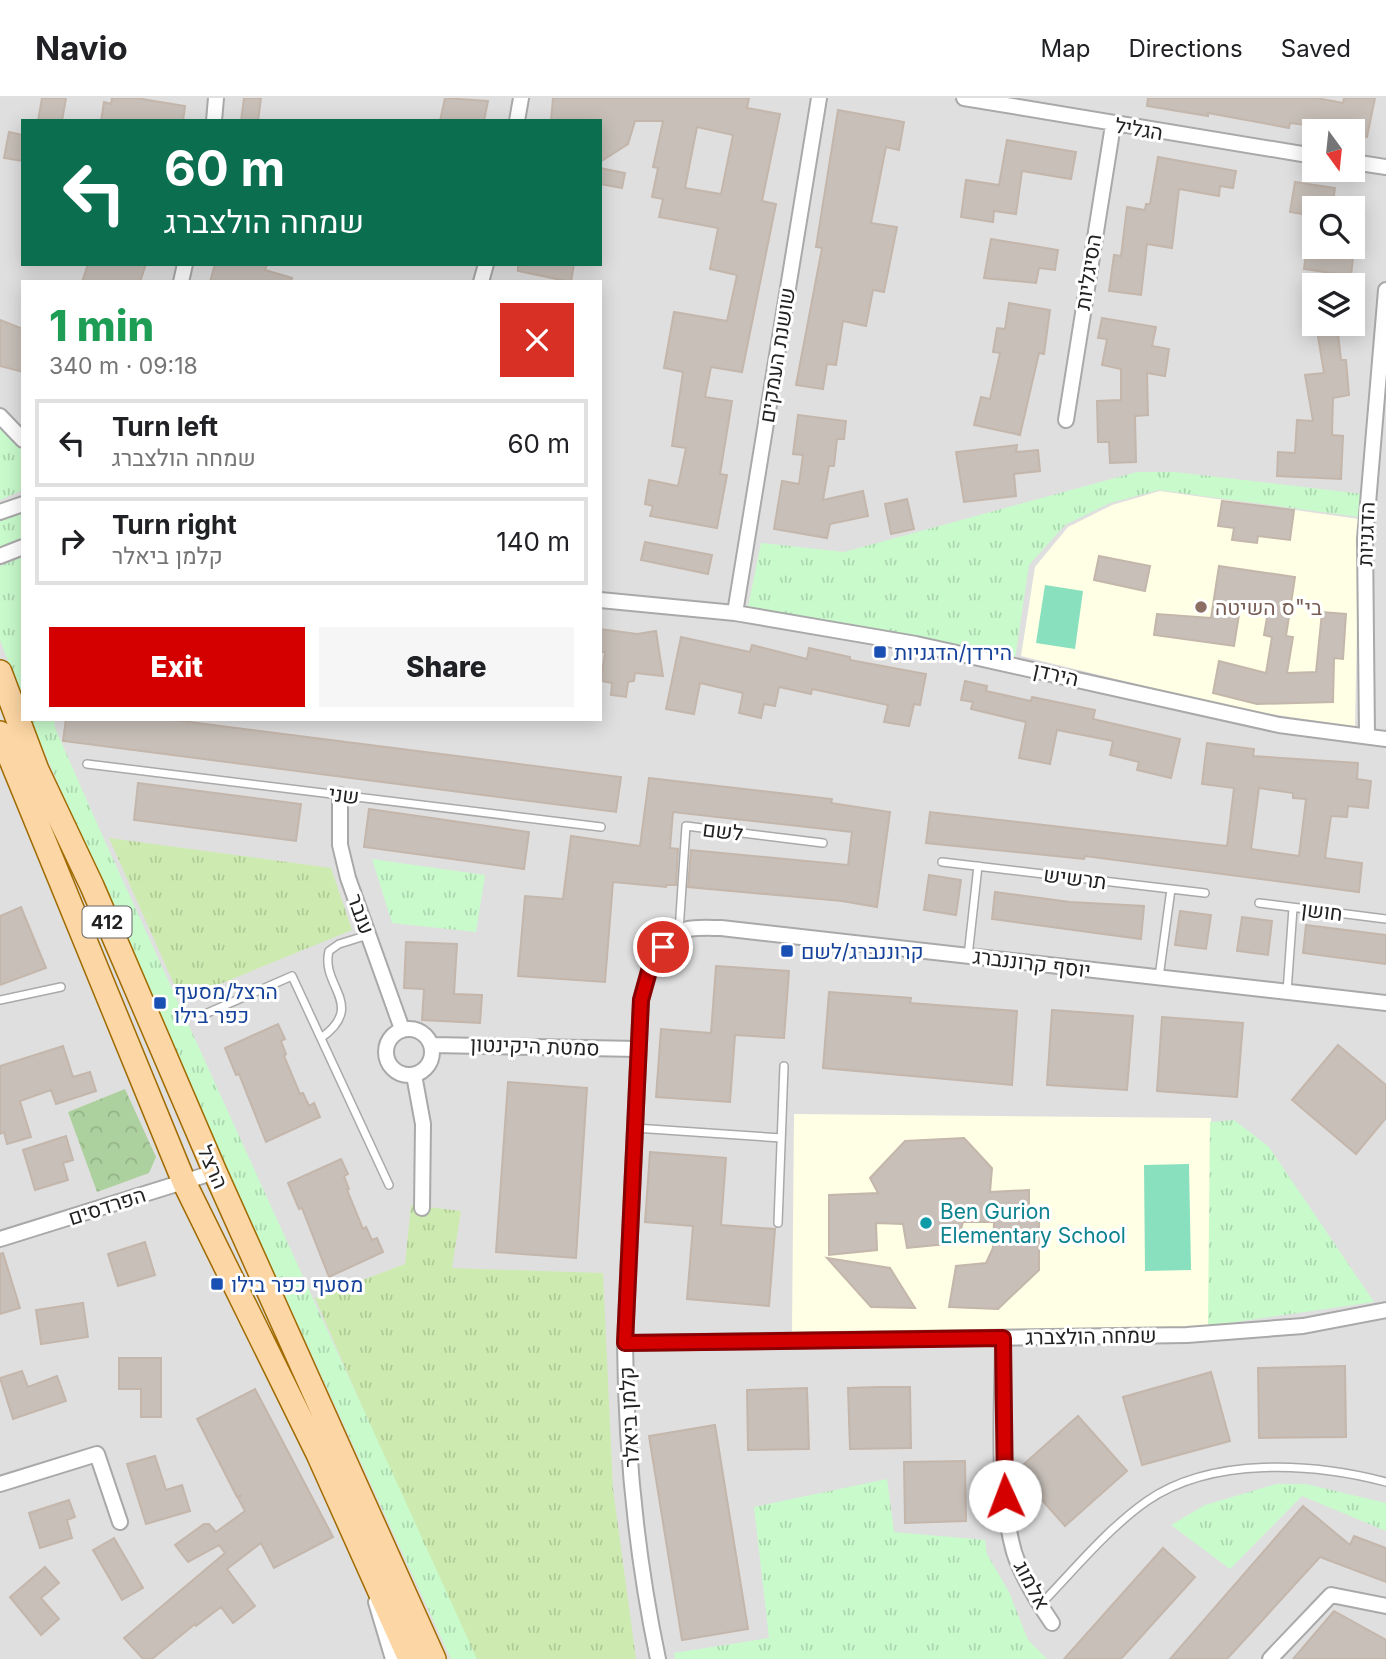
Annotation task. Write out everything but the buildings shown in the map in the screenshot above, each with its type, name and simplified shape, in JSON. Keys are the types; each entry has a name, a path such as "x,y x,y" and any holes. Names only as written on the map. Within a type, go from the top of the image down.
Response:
{"main road":[{"name":"הרצל","path":"0,672 37,770 92,886 215,1172 435,1659"},
{"name":"הרצל","path":"0,733 184,1182 313,1444 410,1659"}],"street":[{"path":"214,119 216,98"},
{"path":"517,119 522,98"},
{"name":"שושנת העמקים","path":"735,613 819,98"},
{"name":"הגליל","path":"964,98 1112,125 1302,154"},
{"name":"הסיגליות","path":"1066,420 1112,125"},
{"path":"1365,164 1386,167"},
{"name":"הדגניות","path":"1367,736 1365,539 1386,290"},
{"path":"0,416 21,438"},
{"path":"0,512 21,506"},
{"path":"0,556 21,548"},
{"name":"הירדן","path":"602,600 735,613 960,652 1279,725 1386,739"},
{"name":"ענבר","path":"340,795 340,845 368,935 402,1029"},
{"name":"יוסף קרוננברג","path":"678,932 721,928 1386,1003"},
{"name":"קלמן ביאלר","path":"658,1659 642,1580 625,1397 625,1343 641,1000 649,971 663,947 678,932"},
{"path":"402,1029 417,1029 432,1045 431,1060 414,1075 398,1073 387,1062 385,1054 388,1041 402,1029"},
{"name":"סמטת היקינטון","path":"432,1045 638,1049"},
{"path":"414,1075 423,1124 422,1208"},
{"name":"הפרדסים","path":"0,1239 215,1172"},
{"name":"שמחה הולצברג","path":"625,1343 1228,1332 1337,1321 1386,1310"},
{"name":"אלמוג","path":"1003,1338 1003,1477 1006,1514 1015,1553 1040,1605 1052,1623"},
{"path":"0,1484 97,1454 120,1522"},
{"path":"372,1573 374,1594 393,1659"},
{"path":"1269,1659 1331,1595 1386,1606"}],"lane":[{"name":"שני","path":"87,764 601,827"},
{"name":"לשם","path":"678,932 686,826 823,843"},
{"name":"תרשיש","path":"942,862 1205,893"},
{"path":"968,956 978,866"},
{"path":"1159,978 1171,889"},
{"name":"חושן","path":"1259,903 1386,919"},
{"path":"1287,992 1293,908"},
{"path":"321,1038 335,1028 342,1013 328,962 329,951 332,947 368,935"},
{"path":"205,1014 292,976 389,1185"},
{"path":"0,1000 61,986"},
{"path":"778,1223 784,1066"},
{"path":"634,1128 782,1138"},
{"path":"1040,1605 1122,1520 1149,1499 1176,1486 1239,1469 1272,1467 1340,1472 1386,1482"}],"shaded area":[{"path":"0,98 1386,98 1386,1659 0,1659"},
{"path":"1160,491 1359,519 1355,727 1239,709 1021,656 1035,567 1068,527 1112,505"},
{"path":"794,1114 1211,1118 1209,1336 792,1332"}],"green space":[{"path":"0,428 21,449 21,491 0,500"},
{"path":"1137,472 1175,472 1363,494 1359,517 1159,490 1110,503 1065,525 1029,565 1015,659 748,607 761,543 844,552"},
{"path":"21,510 21,542 0,550 0,517"},
{"path":"21,558 21,695 0,640 0,566"},
{"path":"1045,585 1083,591 1075,649 1036,643"},
{"path":"31,721 54,721 103,837 477,1659 451,1659 230,1176"},
{"path":"109,838 331,868 352,930 181,1000"},
{"path":"372,859 485,875 476,932 392,923"},
{"path":"125,1089 156,1157 149,1173 97,1192 68,1112"},
{"path":"1234,1120 1269,1147 1374,1302 1208,1326 1210,1122"},
{"path":"1189,1164 1191,1270 1145,1271 1144,1165"},
{"path":"411,1205 461,1211 452,1268 603,1273 613,1489 636,1659 476,1659 436,1577 315,1298 405,1264"},
{"path":"887,1479 894,1532 985,1540 987,1554 1009,1592 1028,1640 1047,1659 675,1659 674,1653 769,1638 754,1507"},
{"path":"1276,1484 1306,1484 1386,1503 1386,1531 1302,1496 1230,1569 1171,1525 1205,1505"}],"place":[{"name":"בי\"ס השיטה","path":"1201,607"},
{"name":"הירדן/הדגניות","path":"880,652"},
{"name":"קרוננברג/לשם","path":"787,951"},
{"name":"הרצל/מסעף כפר בילו","path":"160,1003"},
{"name":"Ben Gurion Elementary School","path":"926,1223"},
{"name":"מסעף כפר בילו","path":"217,1284"}],"route":[{"path":"663,947 649,971 641,1000 625,1343 1003,1338 1005,1496"}]}
